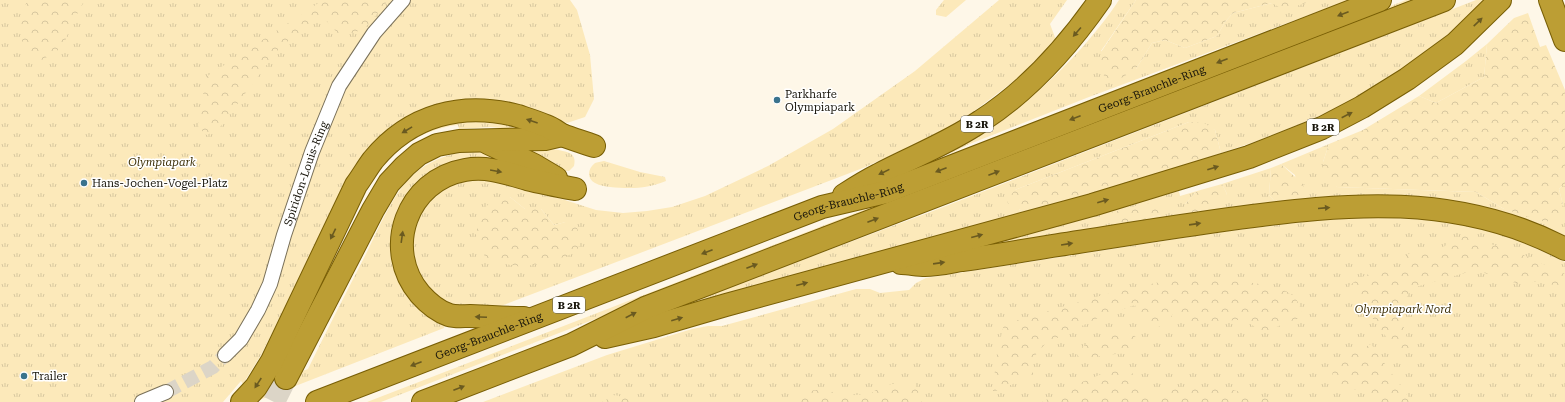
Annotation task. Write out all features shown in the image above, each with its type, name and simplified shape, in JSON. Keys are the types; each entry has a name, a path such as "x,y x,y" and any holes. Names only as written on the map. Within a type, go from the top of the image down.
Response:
{"highway":[{"name":"B 2R","path":"822,207 877,176 948,141 981,122 1017,94 1049,63 1080,28 1100,0"},
{"name":"Georg-Brauchle-Ring","path":"317,402 822,207 886,192 1380,0"},
{"name":"Georg-Brauchle-Ring","path":"423,402 571,345 645,308 1444,0"},
{"name":"B 2R","path":"571,345 654,326 1092,205 1249,157 1322,128 1362,107 1407,79 1455,44 1500,0"},
{"path":"1550,0 1563,36"},
{"path":"242,402 256,387 272,361 356,186 372,161 399,135 421,122 457,111 497,111 519,116 548,126 562,135 594,146"},
{"path":"286,378 389,183 405,166 419,154 437,145 459,141 545,139 562,135"},
{"path":"485,141 534,165 575,189 495,170 465,170 449,174 435,181 422,193 411,207 405,223 401,248 404,265 412,284 428,303 450,316 534,318"},
{"path":"886,261 926,265 1289,211 1353,206 1392,205 1458,212 1492,220 1529,232 1565,249"}],"street":[{"name":"Spiridon-Louis-Ring","path":"225,355 241,339 258,310 270,284 284,235 312,152 339,86 374,33 403,0"},
{"path":"142,402 166,392"}],"green space":[{"name":"Olympiapark","path":"0,0 570,0 577,10 590,55 594,99 585,117 567,123 516,105 459,101 413,114 374,144 345,188 261,355 243,384 241,381 223,402 0,402"},
{"path":"27,0 85,0 71,25 63,47 42,60 30,56 23,47 20,25"},
{"path":"323,0 388,1 364,29 341,37 323,17 281,46 217,131 206,135 198,126 206,77"},
{"path":"944,0 966,0 946,17 936,15 936,10"},
{"path":"999,0 1067,0 1050,24 1056,40 1018,78 953,127 863,168 488,311 459,310 438,299 414,271 411,232 424,200 439,186 470,175 512,183 596,210 623,213 672,207 705,196 768,166 833,129 915,71","holes":["510,197 525,209 541,209 554,225 566,222 482,253"]},
{"path":"1119,0 1136,0 1101,51 1136,69 1152,43 1165,40 1185,48 1217,36 1225,22 1233,13 1272,3 1309,2 1309,0 1349,0 1089,97 967,145 952,153 950,149 1014,109 1049,82 1088,41"},
{"path":"1136,0 1309,0 1309,2 1284,10 1272,3 1233,13 1225,22 1217,36 1185,48 1165,40 1152,43 1136,69 1115,82 1106,79 1099,67 1101,52"},
{"path":"1406,0 1420,0 381,402 367,402"},
{"path":"1476,0 1485,0 1467,21 1435,47 1363,95 1319,116 1260,140 1221,153 1215,130 1189,122 1015,190 1019,209 1025,213 686,305 687,303 933,211"},
{"path":"1528,13 1540,47 1546,45 1565,90 1565,186 1562,186 1559,189 1563,205 1557,217 1546,222 1504,209 1476,192 1337,187 1322,175 1323,162 1329,144 1363,130 1419,96 1436,103 1484,77 1487,44 1514,18"},
{"path":"1487,44 1484,77 1436,103 1419,96 1466,61"},
{"path":"474,117 520,126 519,130 491,127 459,129 458,125 449,126 427,133 397,147 426,127"},
{"path":"1189,122 1204,123 1215,130 1221,153 1170,171 1025,213 1019,209 1009,207 1007,200 1015,190"},
{"path":"1329,144 1323,162 1337,187 1476,192 1504,209 1563,205 1559,189 1562,186 1565,186 1565,243 1537,230 1299,203 1295,175 1281,164"},
{"path":"528,147 568,152 574,158 574,166 569,171 562,171 529,154"},
{"path":"475,151 493,155 493,159 466,160 393,244 446,322 444,328 257,401 266,385 308,369 385,215 395,197 407,181 421,168 438,159 456,153"},
{"path":"604,161 640,172 665,177 666,181 652,186 638,188 617,188 599,185 590,179 589,171 595,163"},
{"path":"1281,164 1304,185 1299,203 1278,205 1269,195 1271,168"},
{"path":"1271,168 1269,195 1278,205 1207,212 1227,194 1222,184"},
{"path":"1222,184 1227,194 1224,199 1211,210 1189,219 1184,208 1185,204 1197,191"},
{"path":"1179,191 1180,196 1197,191 1185,204 1189,219 979,247","holes":["1125,211 1161,215 1152,217 1143,222 1115,212"]},
{"path":"510,197 525,209 541,209 554,225 566,222 576,225 581,239 577,252 553,261 522,267 490,261 482,253 476,234 480,212 491,202"},
{"path":"1158,202 1163,205 1165,211 1161,215 1152,217 1143,222 1117,226 1108,221 1108,215 1115,211 1125,211 1135,206"},
{"name":"Olympiapark Nord","path":"1404,216 1436,220 1489,231 1518,241 1565,262 1565,402 483,402 607,355 692,329 708,326 722,326 856,289 870,289 880,293 909,290 916,283 926,278 1221,232 1337,218"},
{"path":"1465,236 1519,253 1565,274 1565,289 1541,281 1519,284 1475,270 1412,288 1401,307 1400,315 1410,348 1398,353 1349,286 1358,279 1371,273 1394,271 1400,267 1407,255 1415,250 1437,250 1445,246 1454,238"},
{"path":"1201,279 1236,281 1277,288 1287,292 1296,299 1300,307 1302,317 1261,333 1245,321 1187,321 1181,313 1173,314 1165,325 1154,328 1144,325 1138,315 1135,305 1100,317 1045,344 1033,358 1033,376 993,392 996,358 1004,324 1103,295 1160,282"},
{"path":"1125,331 1135,336 1140,345 1141,352 1104,355 1078,362 1078,353 1089,342 1105,342 1107,336"},
{"path":"1371,344 1412,402 1377,402 1367,389 1341,390 1332,380 1333,364"},
{"path":"1129,370 1138,379 1142,392 1160,394 1182,387 1233,390 1272,400 1274,402 1042,402 1082,382 1107,372"},
{"path":"892,384 915,384 922,402 796,402 807,391 826,389 841,396 870,394 880,387"},
{"path":"615,395 640,402 602,402"}],"tunnel":[{"path":"166,392 213,367 225,355"},
{"path":"274,402 286,378"}],"place":[{"name":"Parkharfe Olympiapark","path":"777,100"},
{"name":"Hans-Jochen-Vogel-Platz","path":"84,183"},
{"name":"Trailer","path":"24,376"}]}
